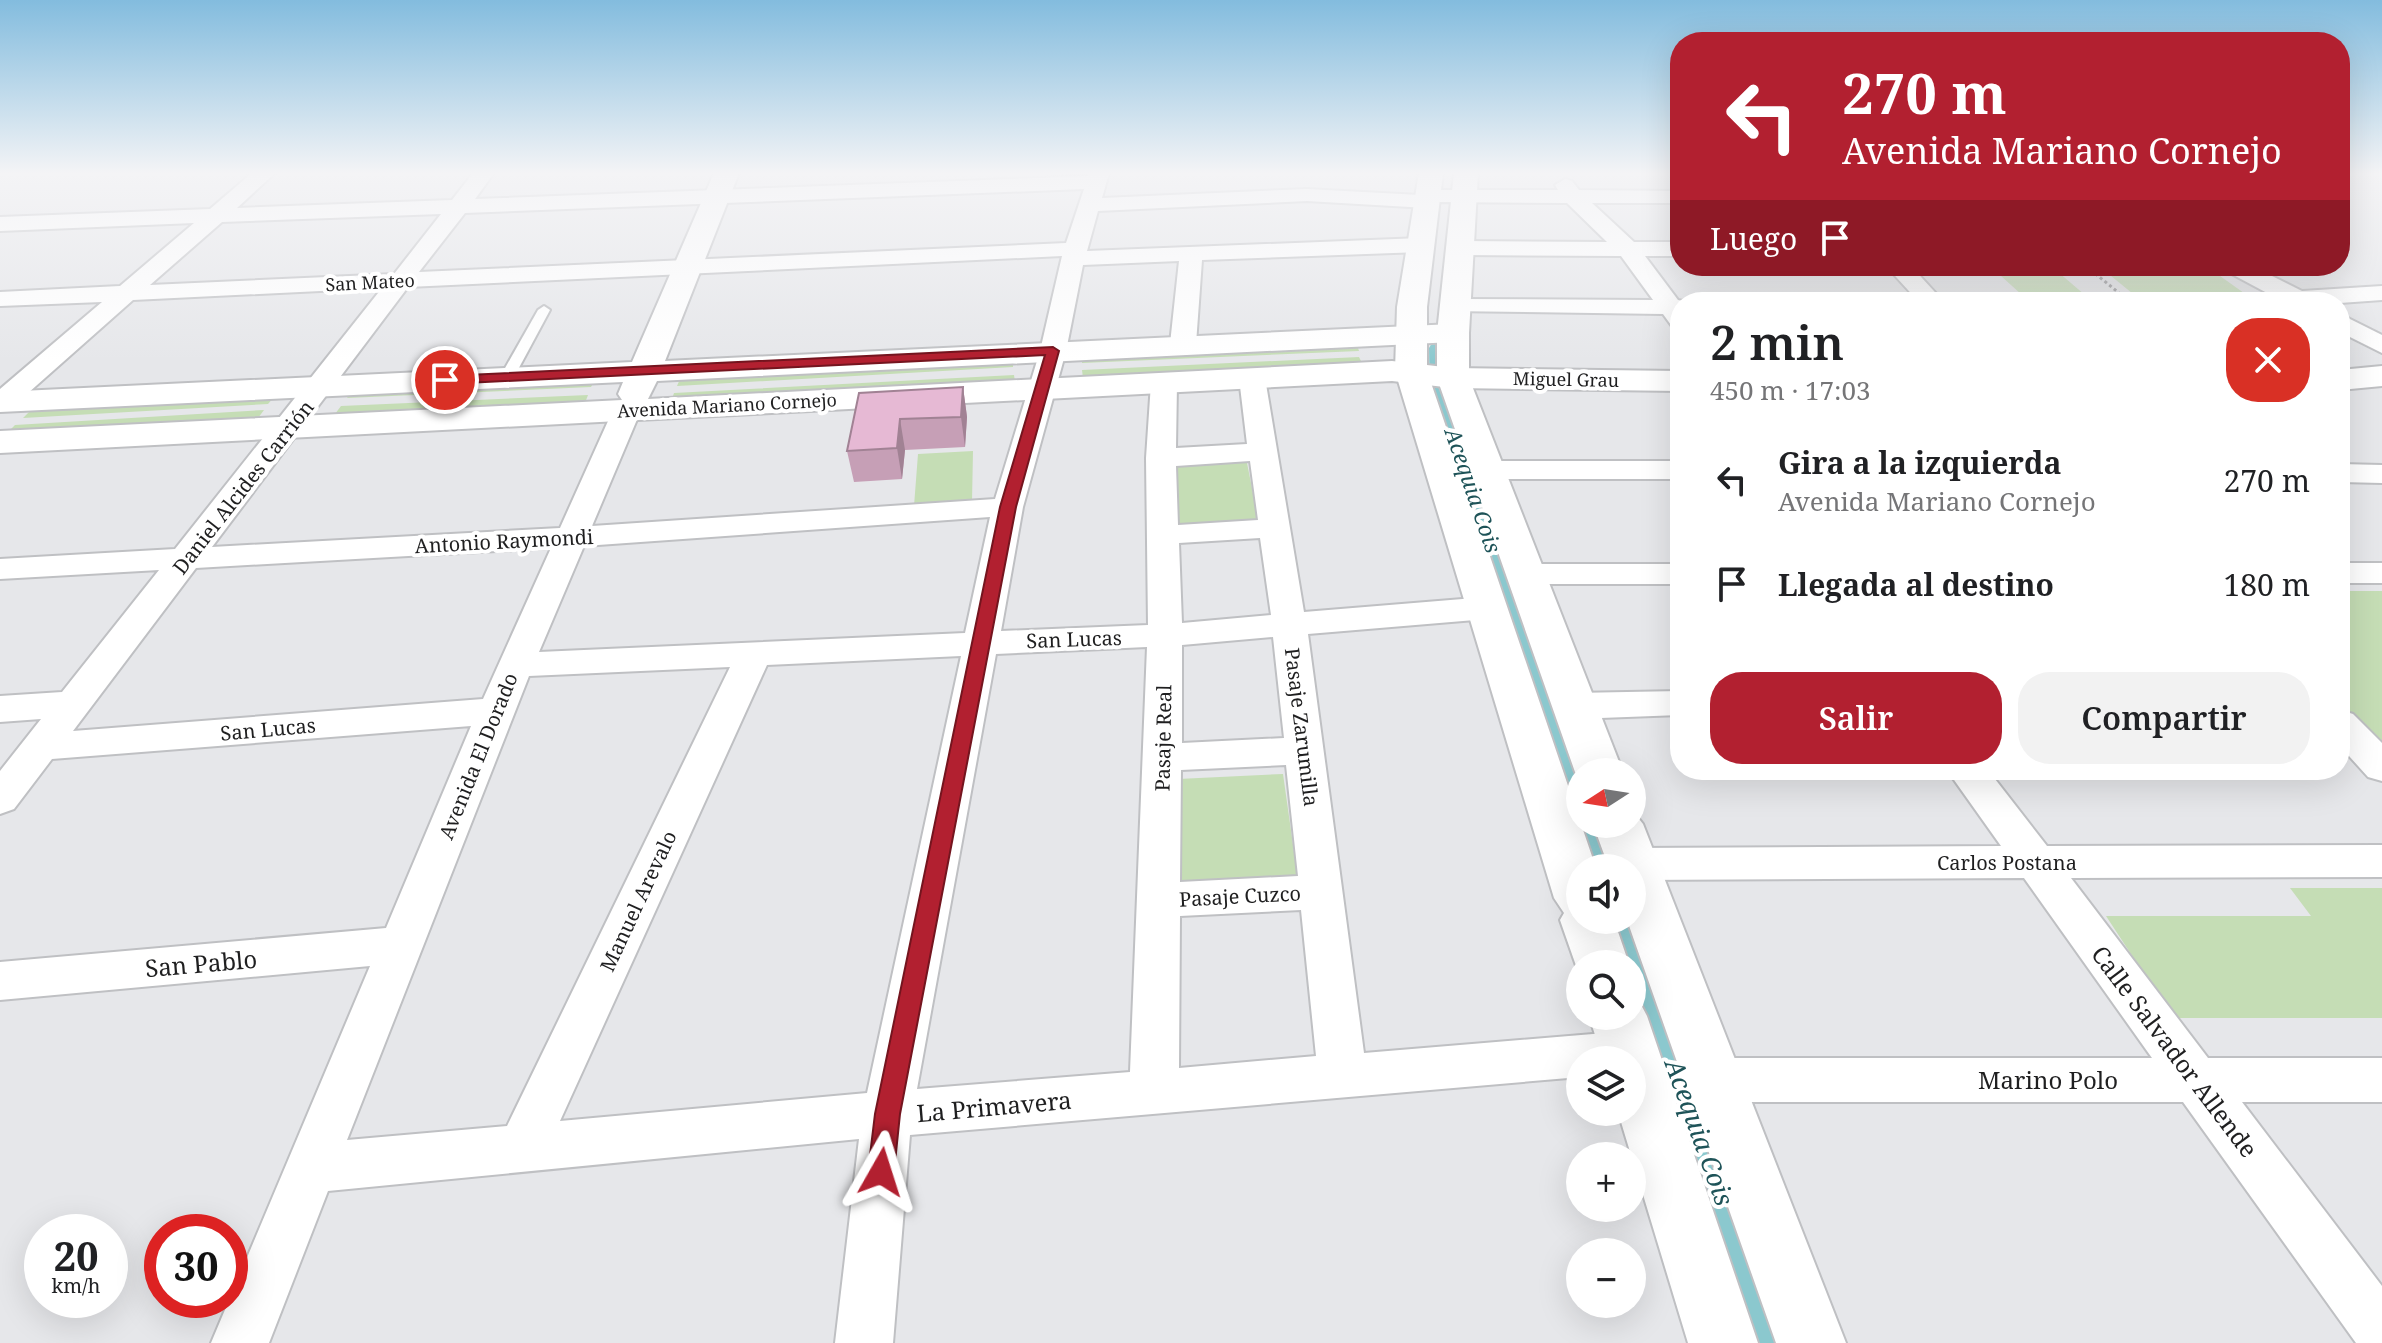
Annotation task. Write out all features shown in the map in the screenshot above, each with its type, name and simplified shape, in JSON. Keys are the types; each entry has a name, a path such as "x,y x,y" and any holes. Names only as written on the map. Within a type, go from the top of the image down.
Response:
{"street":[{"path":"0,402 193,236"},
{"name":"Daniel Alcides Carrión","path":"0,799 435,236"},
{"name":"Avenida El Dorado","path":"240,1343 496,711 646,370 701,236"},
{"path":"864,1343 887,1114 1008,507 1047,370 1080,236"},
{"path":"1425,236 1421,245 1411,352 1487,608 1566,854"},
{"path":"1457,236 1461,248 1452,378 1594,758"},
{"path":"1614,236 1670,302"},
{"name":"San Mateo","path":"0,299 689,266 1421,245"},
{"path":"1461,248 1670,249"},
{"path":"1183,344 1191,252"},
{"path":"1907,276 1923,292"},
{"path":"2253,276 2284,292"},
{"path":"2350,296 2382,293"},
{"path":"1454,324 1670,311"},
{"name":"Avenida Mariano Cornejo","path":"0,402 646,370 1047,370 1164,383 1252,378 1411,352 1454,324"},
{"path":"2350,327 2382,345"},
{"name":"Avenida Mariano Cornejo","path":"0,442 627,410 1047,370 1183,344 1411,352 1452,378"},
{"path":"2350,379 2382,376"},
{"name":"Pasaje Zarumilla","path":"1252,378 1289,624 1343,1078"},
{"name":"Miguel Grau","path":"1452,378 1670,381"},
{"name":"Pasaje Real","path":"1154,1092 1165,635 1161,458 1164,383"},
{"path":"1161,458 1261,452"},
{"path":"1487,470 1670,470"},
{"path":"2350,473 2382,474"},
{"name":"Antonio Raymondi","path":"0,569 572,537 1008,507"},
{"path":"1163,535 1273,528"},
{"path":"2350,573 2382,573"},
{"path":"1525,574 1670,574"},
{"name":"San Lucas","path":"516,665 1165,635 1487,608"},
{"name":"Manuel Arevalo","path":"522,1149 754,654"},
{"path":"1574,706 1670,703"},
{"path":"0,709 74,704"},
{"name":"San Lucas","path":"40,747 496,711"},
{"path":"2350,733 2382,767"},
{"path":"1162,757 1305,751"},
{"name":"Calle Salvador Allende","path":"1974,780 2382,1332"},
{"path":"1626,844 1811,1343"},
{"name":"Carlos Postana","path":"1626,844 2033,862 2382,861"},
{"name":"Pasaje Cuzco","path":"1159,900 1322,892"},
{"name":"San Pablo","path":"0,981 401,945"},
{"name":"La Primavera","path":"311,1168 887,1114 1343,1078 1566,1054"},
{"name":"Marino Polo","path":"1713,1080 2382,1080"},
{"path":"1646,1103 1723,1343"}],"lane":[{"path":"507,377 544,310"}],"path":[{"path":"2098,276 2118,292"}],"green space":[{"path":"2001,276 2063,276 2081,292 2019,292"},
{"path":"2111,276 2220,276 2243,292 2131,292"},
{"path":"1357,345 1359,351 1082,363 1082,356"},
{"path":"1359,357 1362,363 1083,378 1082,370"},
{"path":"1013,360 1013,367 677,386 680,379"},
{"path":"1014,375 1015,382 671,402 674,393"},
{"path":"595,380 591,387 347,398 352,391"},
{"path":"588,395 585,403 335,414 341,406"},
{"path":"275,396 268,404 23,418 32,409"},
{"path":"264,410 258,418 6,434 15,425"},
{"path":"973,451 972,502 914,506 918,454"},
{"path":"1247,463 1259,523 1174,528 1173,468"},
{"path":"2350,591 2382,591 2382,747 2350,713"},
{"path":"1283,774 1299,887 1181,891 1178,779"},
{"path":"2290,888 2382,888 2382,1018 2173,1018 2106,916 2311,916"}],"building":[{"path":"963,387 961,417 900,419 897,448 847,451 859,393"}],"waterway":[{"name":"Acequia Cois","path":"1440,348 1442,398 1567,758"},
{"name":"Acequia Cois","path":"1595,838 1601,854"},
{"name":"Acequia Cois","path":"1629,934 1775,1343"}],"route":[{"path":"445,380 1053,351 1008,507 887,1114 881,1172"}]}
